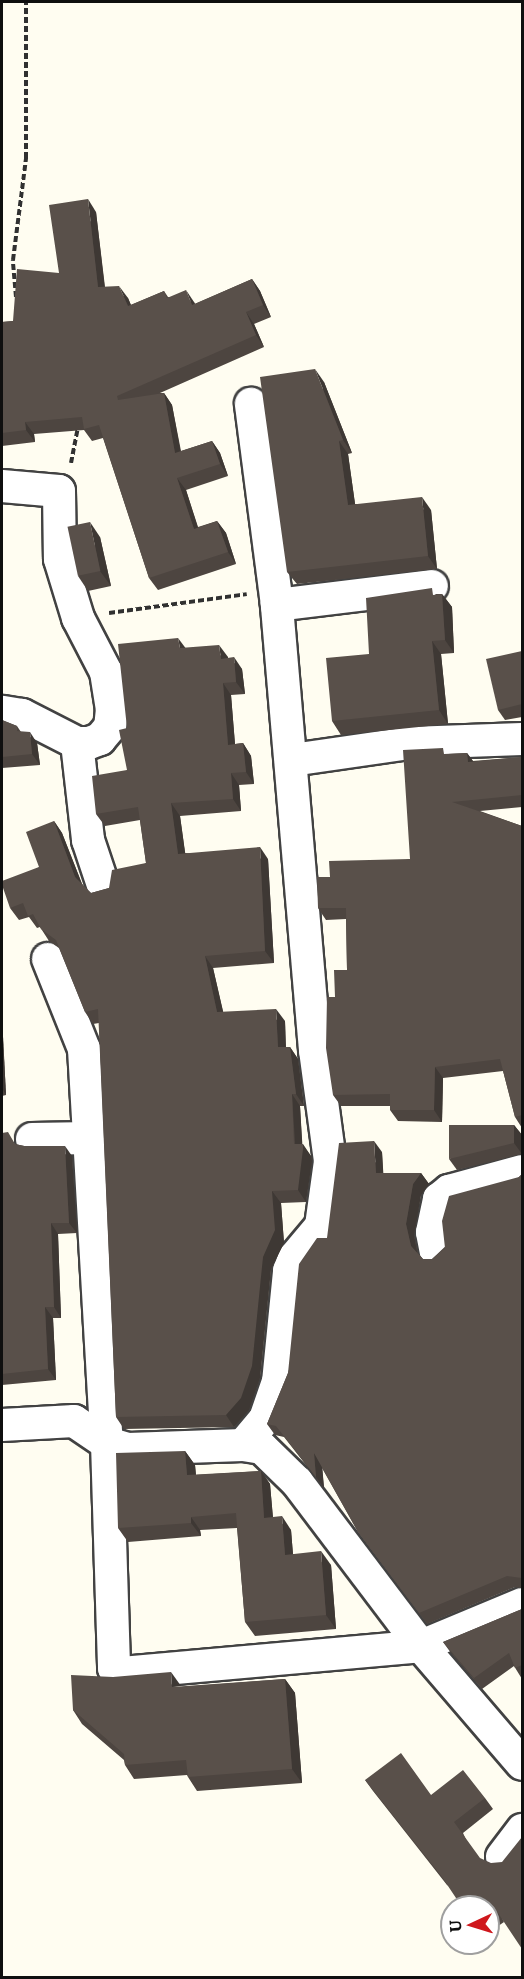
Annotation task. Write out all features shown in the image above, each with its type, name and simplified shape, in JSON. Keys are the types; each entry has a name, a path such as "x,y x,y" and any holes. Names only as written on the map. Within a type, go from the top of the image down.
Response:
{"street":[{"path":"243,1445 265,1419 272,1403 278,1382 289,1271 294,1258 321,1226 330,1161 315,1050 292,760 276,597 251,404"},
{"path":"2,486 59,490 60,559 78,618 106,672 112,709 110,727 100,739 77,743 22,715 2,712"},
{"path":"276,597 432,586"},
{"path":"292,760 410,743 522,739"},
{"path":"77,743 86,828 104,888"},
{"path":"48,958 84,1049 107,1443 113,1664 117,1672 420,1646 522,1604"},
{"path":"32,1140 90,1138"},
{"path":"436,1253 432,1232 440,1199 449,1191 522,1170"},
{"path":"2,1425 74,1421 107,1443 136,1450 243,1445 262,1448 297,1482 420,1646 522,1764"},
{"path":"502,1857 522,1830"}],"path":[{"path":"16,303 13,260 26,158 26,2"},
{"path":"59,490 66,480 78,440 77,419"},
{"path":"78,618 276,597"}],"building":[{"path":"88,199 98,287 119,286 128,306 164,291 167,298 186,290 192,305 252,279 263,305 246,312 256,335 117,396 118,400 164,393 175,453 212,441 220,464 177,478 194,529 217,521 228,552 149,578 99,425 84,429 82,417 25,422 26,430 2,433 2,322 13,321 17,269 59,273 49,205"},
{"path":"315,369 343,440 339,441 348,505 422,497 428,556 287,572 260,377"},
{"path":"90,522 100,571 78,576 68,527"},
{"path":"432,588 433,595 442,594 445,640 432,641 439,710 332,721 326,658 369,654 366,598"},
{"path":"178,638 180,648 219,645 221,659 234,657 236,682 223,683 228,745 243,743 246,772 231,773 233,799 171,803 178,854 260,847 265,951 205,956 217,1012 276,1009 278,1047 290,1047 296,1094 292,1094 294,1144 303,1144 303,1149 298,1190 272,1191 275,1230 263,1257 252,1366 241,1398 226,1415 116,1417 98,1009 85,1012 56,940 41,929 33,914 28,916 23,903 10,908 2,881 39,867 26,832 54,821 75,877 91,893 109,888 112,870 146,863 138,807 96,814 92,776 127,770 119,730 127,728 118,644"},
{"path":"522,651 522,704 498,710 486,659"},
{"path":"2,720 17,726 17,731 30,732 32,754 2,757"},
{"path":"443,748 444,754 467,753 468,762 522,757 522,795 452,802 522,826 522,1115 515,1117 500,1059 435,1067 434,1110 390,1110 390,1094 333,1095 326,1048 327,997 335,997 334,970 347,970 346,908 318,908 317,877 330,877 329,861 410,859 403,750"},
{"path":"449,1125 514,1125 514,1143 449,1159"},
{"path":"8,1132 15,1144 65,1146 69,1223 51,1223 54,1307 45,1307 48,1369 2,1374 2,1133"},
{"path":"374,1141 376,1173 421,1173 413,1184 406,1224 411,1246 423,1259 432,1259 445,1248 442,1221 449,1196 519,1177 522,1174 522,1578 507,1576 419,1613 358,1532 314,1453 316,1477 276,1426 267,1424 288,1373 299,1264 317,1238 327,1238 339,1143"},
{"path":"185,1451 187,1475 261,1471 264,1518 282,1516 285,1555 321,1551 326,1615 245,1622 236,1513 191,1517 191,1523 118,1528 116,1453"},
{"path":"522,1609 522,1665 515,1668 509,1653 474,1678 443,1642"},
{"path":"171,1672 172,1687 285,1679 292,1769 188,1777 186,1760 125,1765 124,1754 73,1710 71,1675 113,1677"},
{"path":"401,1753 431,1795 463,1770 485,1798 454,1822 480,1858 491,1863 502,1862 522,1837 522,1949 500,1916 500,1895 454,1895 365,1780"}]}
